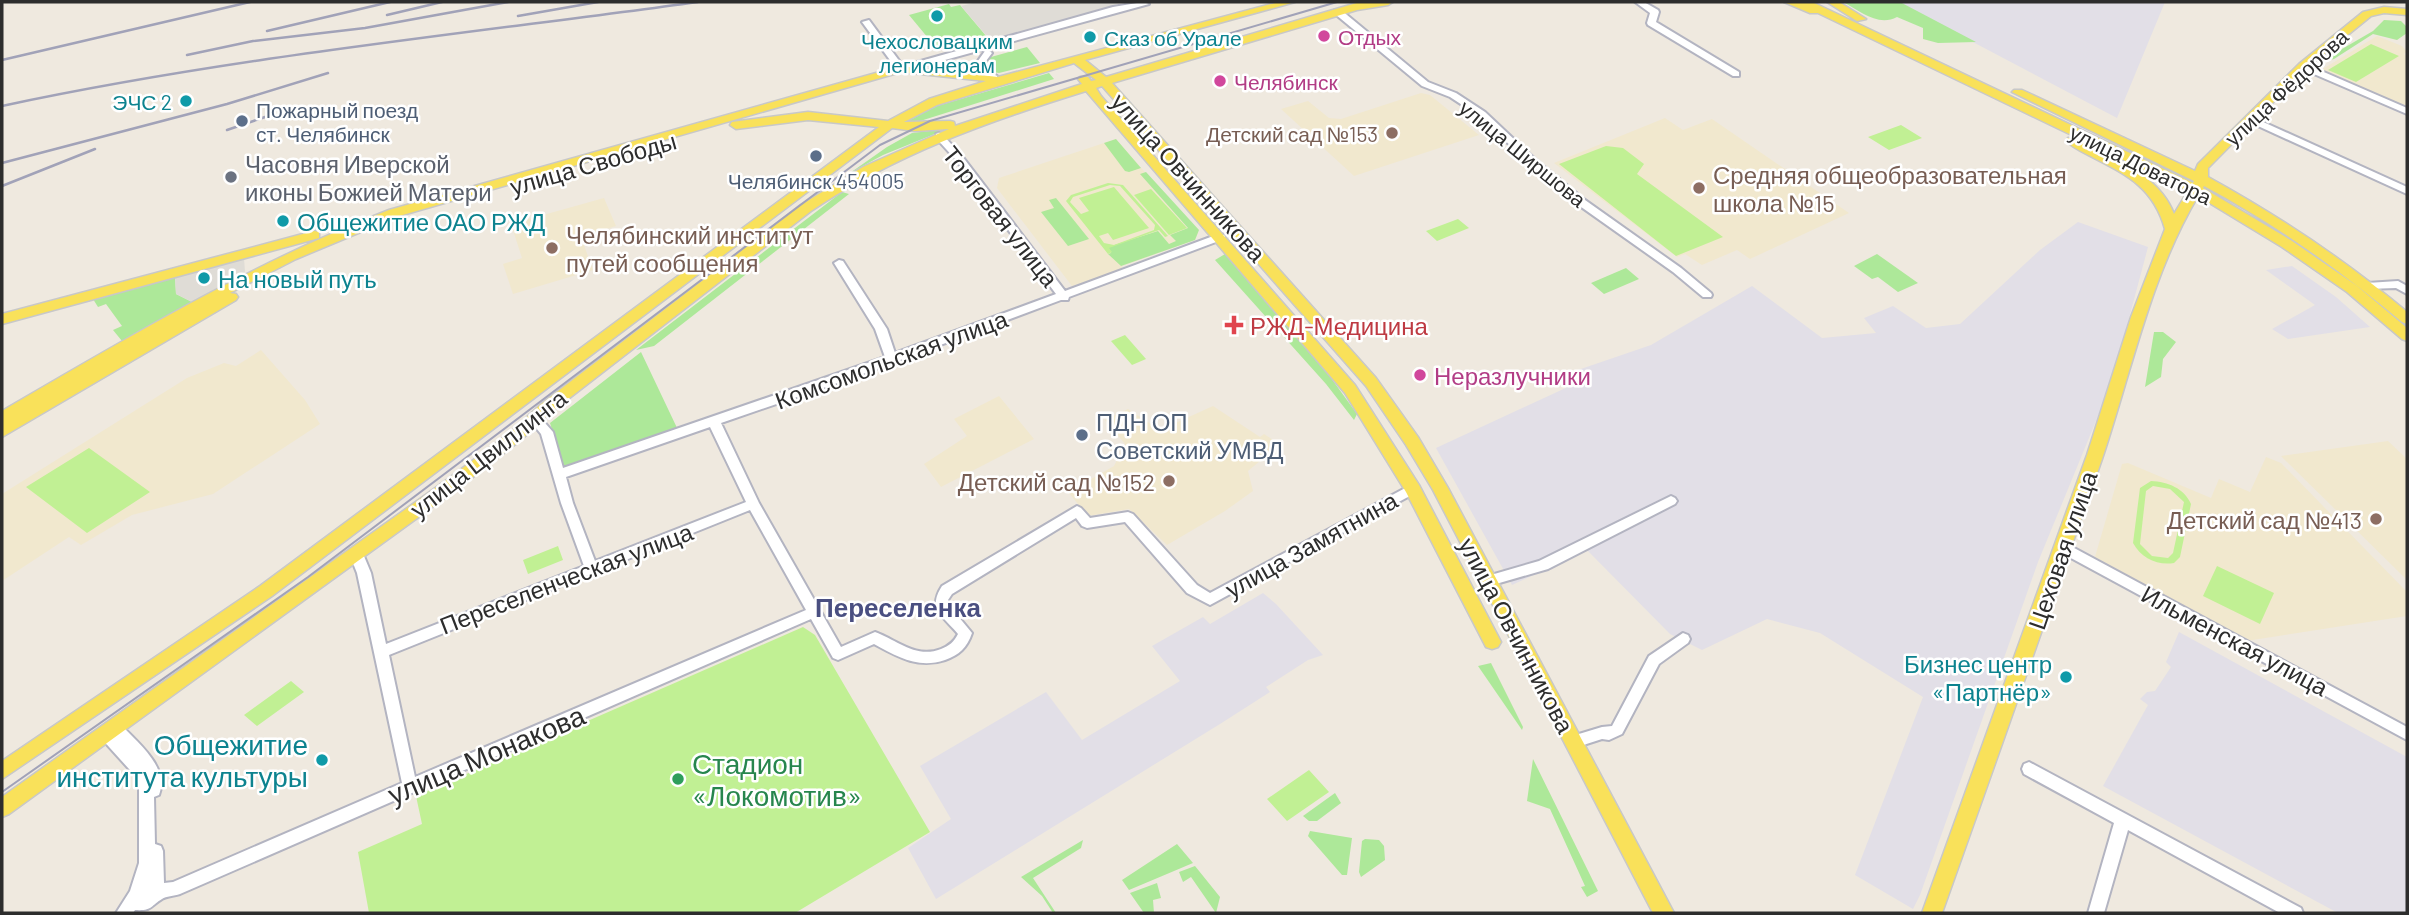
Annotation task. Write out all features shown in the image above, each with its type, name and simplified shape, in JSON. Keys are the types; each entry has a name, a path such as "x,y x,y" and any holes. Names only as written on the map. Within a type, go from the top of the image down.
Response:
{"main road":[{"path":"901,69 994,78 1013,76 1290,2"},
{"path":"729,126 808,116 934,127 983,118 1370,2"},
{"path":"1341,11 1388,2"},
{"path":"1789,2 1858,23"},
{"path":"1804,2 1858,23"},
{"path":"1826,2 1858,23"},
{"path":"1832,2 1858,23"},
{"name":"улица Фёдорова","path":"2199,185 2202,167 2303,66 2367,14 2375,11 2403,11"},
{"name":"улица Доватора","path":"1858,23 2031,111 2199,185 2352,289 2407,336"},
{"name":"улица Доватора","path":"1858,23 2199,185 2306,240 2407,319"},
{"name":"улица Овчинникова","path":"1077,60 1103,80 1371,382 1412,441 1664,913"},
{"name":"улица Овчинникова","path":"1077,60 1087,86 1350,388 1413,489 1492,642"},
{"name":"улица Свободы","path":"2,418 276,261 337,233 394,213 901,69"},
{"name":"улица Свободы","path":"2,431 262,280 339,242 439,207 920,72"},
{"name":"улица Цвиллинга","path":"2,771 267,591 890,125 933,102 1013,76"},
{"path":"2031,111 2040,122 2117,165 2148,187 2164,205 2172,229"},
{"name":"улица Цвиллинга","path":"2,808 454,483 534,418 825,195 895,154 983,118"},
{"name":"Цеховая улица","path":"1932,913 2095,455 2138,317 2172,229 2199,185"},
{"path":"2,319 394,213"},
{"path":"252,251 272,252 276,261"},
{"path":"512,407 534,418"}],"street":[{"path":"1639,2 1656,12 1651,23 1736,74"},
{"name":"улица Свободы","path":"901,69 1016,41 1140,5"},
{"name":"улица Ширшова","path":"1341,11 1425,84 1453,95 1482,114 1581,202 1677,270 1707,295"},
{"path":"866,22 901,69"},
{"name":"улица Свободы","path":"920,72 988,53 1016,41"},
{"path":"988,53 979,65 980,70 994,78"},
{"path":"2303,66 2407,111"},
{"path":"2250,119 2407,191"},
{"name":"Торговая улица","path":"939,136 959,158 1063,297"},
{"name":"Комсомольская улица","path":"560,474 891,359 1220,237"},
{"path":"839,263 881,329 891,359"},
{"path":"2367,286 2398,284 2407,291"},
{"path":"534,418 547,432 567,503 592,567"},
{"path":"714,422 753,504 814,612"},
{"name":"улица Замятнина","path":"814,612 838,654 875,638 908,655 930,660 955,649 965,634 942,606 941,599 947,590 1077,511 1087,523 1128,517 1192,589 1210,600 1413,489"},
{"path":"1489,581 1543,565 1671,501"},
{"name":"Переселенческая улица","path":"380,652 753,504"},
{"name":"Ильменская улица","path":"2063,547 2407,734"},
{"path":"356,553 364,573 410,787"},
{"name":"улица Монакова","path":"156,889 186,884 814,612"},
{"path":"1574,742 1617,730 1654,660 1683,639"},
{"path":"109,730 152,769 156,889 153,899 137,901"},
{"path":"109,730 146,780 147,863 137,901 124,913"},
{"path":"2029,769 2295,913"},
{"path":"2096,913 2123,820"}],"shaded area":[{"path":"977,2 1125,2 991,41 961,6"},
{"path":"1897,2 2165,2 2117,118"},
{"path":"2377,36 2402,46 2407,52 2404,54 2407,56 2407,109 2321,70"},
{"name":"Детский сад №153","path":"1421,93 1430,95 1479,135 1354,176 1281,109 1308,101 1329,118 1341,119"},
{"name":"Средняя общеобразовательная школа №15","path":"1665,118 1683,130 1712,119 1849,213 1750,259 1737,250 1702,265 1685,254 1677,257 1554,163"},
{"path":"1116,139 1198,233 1195,240 1122,266 1122,270 1072,286 997,188 999,178"},
{"name":"Челябинский институт путей сообщения","path":"604,198 616,226 581,237 593,270 513,294 503,264 522,258 511,224"},
{"path":"2078,222 2148,247 2112,382 2038,562 1913,909 1855,875 1923,697 1820,633 1767,619 1702,650 1670,634 1587,550 1512,585 1436,448 1583,380 1575,371 1651,345 1752,286 1822,338 1876,333 1864,318 1893,306 1926,328 1960,324 2040,250"},
{"path":"244,258 245,272 192,302 176,294 175,277"},
{"path":"2292,266 2336,297 2370,327 2288,339 2272,329 2315,305 2266,270"},
{"path":"261,350 305,400 320,424 213,494 132,515 81,545 69,537 2,581 2,494 187,378 224,363 236,366"},
{"path":"999,396 1034,439 941,487 924,464 967,436 954,419"},
{"name":"Детский сад №152","path":"1213,406 1260,437 1264,434 1276,442 1268,448 1272,451 1248,471 1253,491 1225,511 1167,545 1129,509 1088,516 1068,492 1114,466 1125,444 1105,420 1128,409 1160,430"},
{"name":"Детский сад №413","path":"2388,441 2407,459 2407,580 2281,456"},
{"path":"2266,457 2281,463 2407,592 2407,616 2246,641 2095,557 2122,464 2128,463 2211,498 2219,479 2250,492"},
{"path":"1263,593 1323,655 1308,660 1266,687 1270,692 936,899 908,848 951,819 920,766 1046,692 1082,740 1180,681 1152,646 1203,617 1210,624"},
{"path":"2179,632 2407,757 2407,913 2338,913 2103,786 2148,705 2140,699 2147,692 2155,691 2171,667 2166,662"}],"green space":[{"path":"1843,2 1900,2 1976,42 1938,43 1923,39 1923,28 1897,17 1890,20 1876,19"},
{"path":"949,4 951,7 960,5 987,37 938,50 909,15"},
{"path":"2384,20 2401,21 2407,27 2407,33 2397,40 2373,34 2334,59 2318,63 2373,31"},
{"path":"2371,44 2399,56 2356,82 2328,70"},
{"path":"1027,47 1040,63 999,73 986,71 985,64 991,57"},
{"path":"1049,73 1054,79 917,122 908,121 937,106"},
{"path":"1901,125 1922,138 1889,150 1868,137"},
{"path":"947,129 883,155 850,173 912,133"},
{"path":"1116,139 1141,168 1125,171 1104,143"},
{"path":"1606,146 1623,148 1644,164 1637,174 1723,237 1676,256 1559,164"},
{"path":"1146,172 1199,230 1195,240 1121,266 1108,254 1111,253 1108,247 1158,231 1169,244 1176,241 1170,235 1188,228 1140,174"},
{"path":"1108,183 1123,185 1168,236 1165,237 1159,230 1109,248 1112,252 1108,254 1066,201 1071,195","holes":["1110,185 1120,186 1155,225 1154,230 1114,245 1104,243 1099,236 1108,233 1113,240 1149,228 1114,187 1079,198 1089,211 1081,214 1070,202 1073,197"]},
{"path":"1151,189 1187,228 1169,235 1134,195"},
{"path":"842,192 849,194 654,346 636,350"},
{"path":"1056,198 1089,239 1068,246 1041,212 1054,208 1049,200"},
{"path":"1458,219 1469,228 1437,241 1426,231"},
{"path":"1225,254 1326,371 1357,414 1354,420 1326,384 1215,260"},
{"path":"1877,254 1918,283 1898,292 1878,277 1872,279 1854,266"},
{"path":"1626,268 1639,279 1604,294 1591,283"},
{"path":"175,277 176,294 192,302 122,341 113,330 122,326 106,304 98,307 93,299"},
{"path":"2154,332 2163,332 2176,342 2163,359 2161,377 2145,387"},
{"path":"1125,335 1146,359 1132,365 1111,341"},
{"path":"641,352 678,430 564,468 550,423"},
{"path":"89,448 150,492 87,533 26,487"},
{"path":"2151,481 2169,484 2180,490 2191,504 2180,557 2174,563 2150,560 2133,543 2140,488","holes":["2153,486 2170,489 2184,502 2173,553 2168,558 2152,556 2140,544 2146,491"]},
{"path":"558,546 563,560 528,574 523,560"},
{"path":"2217,566 2274,593 2260,624 2203,596"},
{"name":"Стадион «Локомотив»","path":"803,627 815,635 930,832 795,913 369,913 358,852 422,824 416,796"},
{"path":"1491,663 1523,727 1522,730 1478,666"},
{"path":"291,681 304,692 257,726 244,715"},
{"path":"1533,759 1598,891 1587,897 1581,887 1585,886 1550,809 1527,801"},
{"path":"1309,770 1329,792 1287,821 1267,799"},
{"path":"1335,793 1341,803 1317,821 1309,821 1303,816"},
{"path":"1310,831 1352,838 1347,875 1342,875 1308,836"},
{"path":"1083,840 1081,848 1033,878 1056,913 1053,913 1042,896 1021,877"},
{"path":"1379,840 1384,846 1385,860 1361,877 1359,872 1362,841"},
{"path":"1177,844 1193,863 1129,890 1122,880"},
{"path":"1195,866 1220,897 1216,913 1191,877 1183,882 1179,872"},
{"path":"1157,883 1161,898 1153,900 1154,913 1144,913 1130,893"}],"tram line":[{"path":"2,792 308,577 880,145 930,121 1337,2"}],"railway":[{"path":"2,60 250,2"},
{"path":"267,31 390,2"},
{"path":"387,15 442,2"},
{"path":"187,55 253,41 365,28 508,2"},
{"path":"518,16 598,2"},
{"path":"2,106 262,60 698,2"},
{"path":"2,163 227,104 328,73"},
{"path":"227,130 265,117"},
{"path":"2,186 95,149"}],"place":[{"name":"Чехословацким легионерам","path":"937,16"},
{"name":"Отдых","path":"1324,36"},
{"name":"Сказ об Урале","path":"1090,37"},
{"name":"Челябинск","path":"1220,81"},
{"name":"ЭЧС 2","path":"186,101"},
{"name":"Пожарный поезд ст. Челябинск","path":"242,121"},
{"name":"Детский сад №153","path":"1392,133"},
{"name":"Челябинск 454005","path":"816,156"},
{"name":"Часовня Иверской иконы Божией Матери","path":"231,177"},
{"name":"Средняя общеобразовательная школа №15","path":"1699,188"},
{"name":"Общежитие ОАО РЖД","path":"283,221"},
{"name":"Челябинский институт путей сообщения","path":"552,248"},
{"name":"На новый путь","path":"204,278"},
{"name":"РЖД-Медицина","path":"1234,325"},
{"name":"Неразлучники","path":"1420,375"},
{"name":"ПДН ОП Советский УМВД","path":"1082,435"},
{"name":"Детский сад №152","path":"1169,481"},
{"name":"Детский сад №413","path":"2376,519"},
{"name":"Бизнес центр «Партнёр»","path":"2066,677"},
{"name":"Общежитие института культуры","path":"322,760"},
{"name":"Стадион «Локомотив»","path":"678,779"}],"district":[{"name":"Переселенка","path":"898,606"}]}
